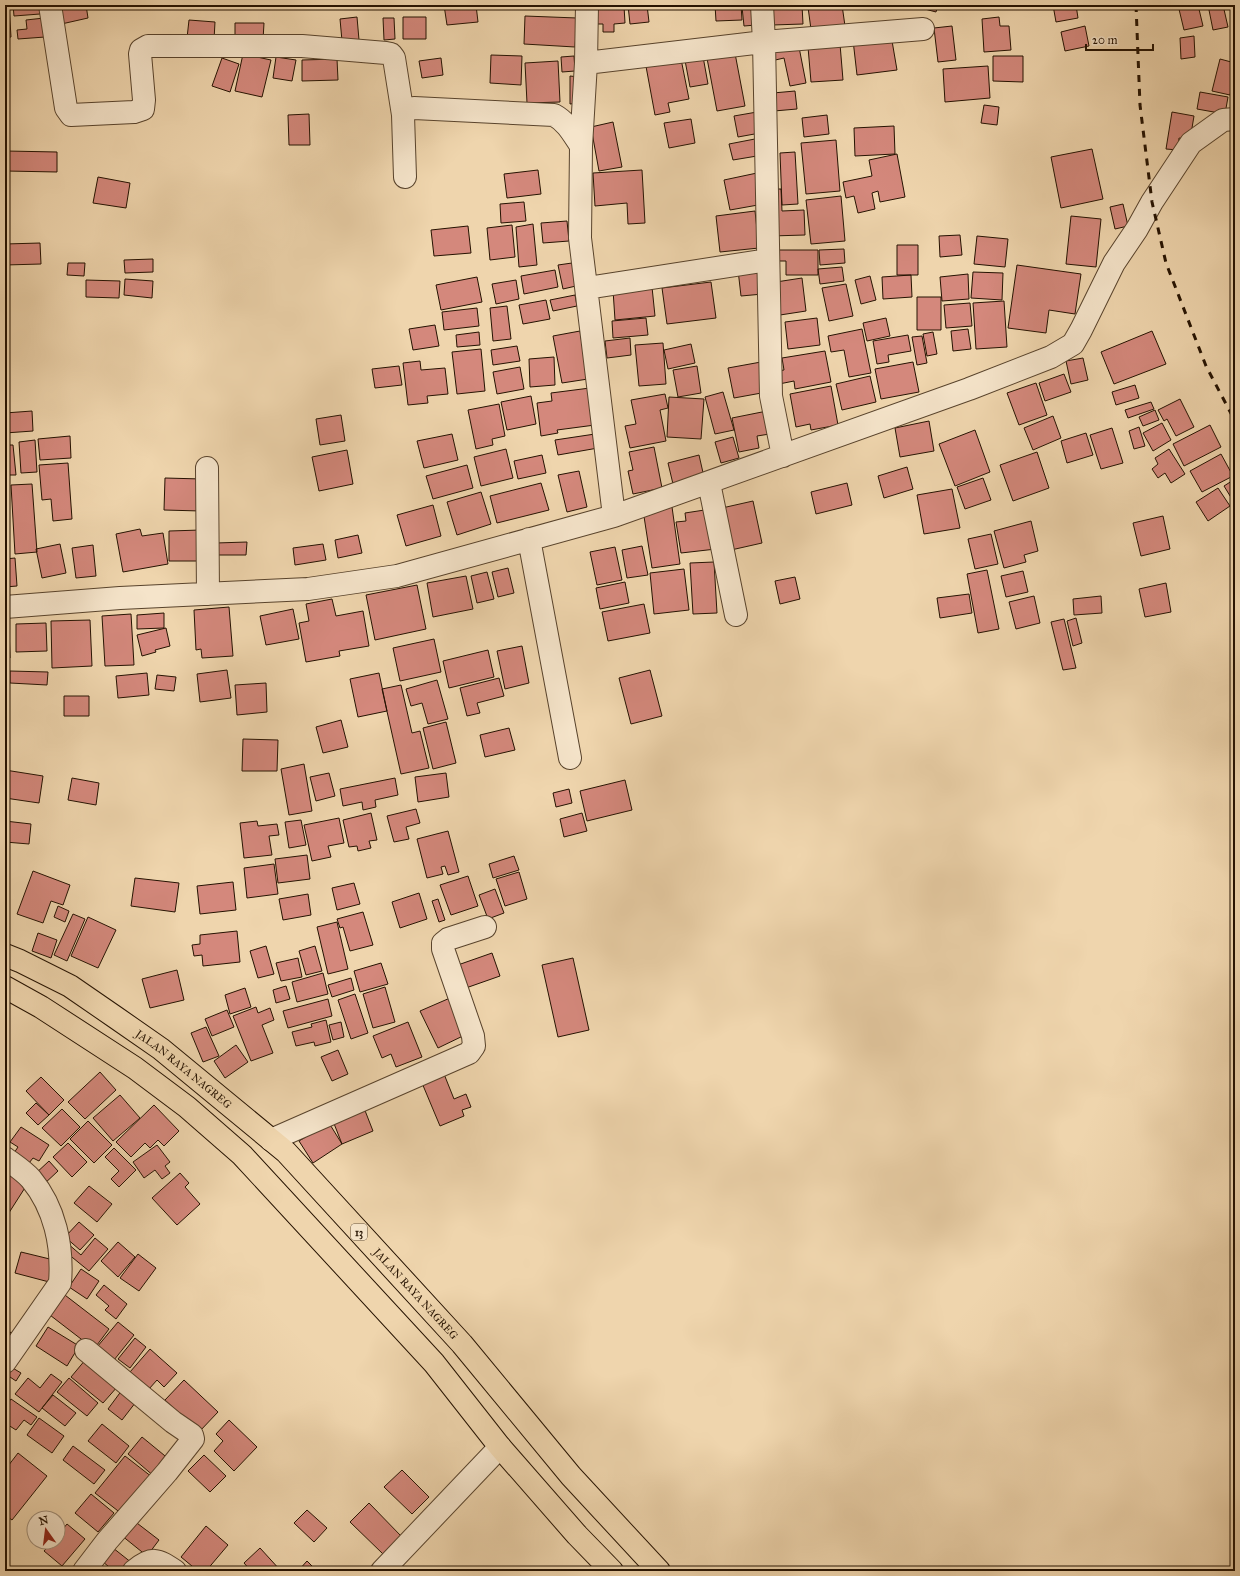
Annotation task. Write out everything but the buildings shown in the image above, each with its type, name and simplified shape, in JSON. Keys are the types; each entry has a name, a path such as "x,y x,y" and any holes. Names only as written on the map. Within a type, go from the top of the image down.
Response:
{"highway":[{"name":"JALAN RAYA NAGREG","path":"5,955 70,986 116,1017 161,1049 286,1152 462,1344 571,1476 659,1571"},
{"path":"5,987 41,1007 135,1068 187,1106 242,1155 434,1363 500,1447 577,1535 612,1571"}],"street":[{"path":"50,5 66,108 71,115 134,112 143,109 144,100 140,54 141,50 148,46 302,46 391,54 394,58 403,116 405,177"},
{"path":"587,5 586,63 581,146 580,238 614,516"},
{"path":"762,5 771,396 783,456"},
{"path":"586,63 764,42 923,29"},
{"path":"403,116 408,109 414,108 554,115 566,124 581,146"},
{"path":"5,607 120,598 308,589 397,576 614,516 969,389 1051,357 1073,344 1114,263 1191,143 1223,120 1235,119"},
{"path":"587,288 768,260"},
{"path":"207,468 208,594"},
{"path":"709,483 736,615"},
{"path":"529,539 570,758"},
{"path":"271,1140 469,1053 474,1046 473,1036 443,949 443,943 448,939 485,927"},
{"path":"5,1158 30,1178 45,1199 57,1230 61,1270 60,1283 5,1362"},
{"path":"84,1571 107,1540 167,1472 193,1439 192,1435 173,1422 86,1350"},
{"path":"382,1571 500,1447"},
{"path":"134,1571 145,1562 154,1561 163,1563 175,1571"}],"railway":[{"path":"1136,5 1140,105 1152,202 1166,263 1206,366 1235,421"}]}
